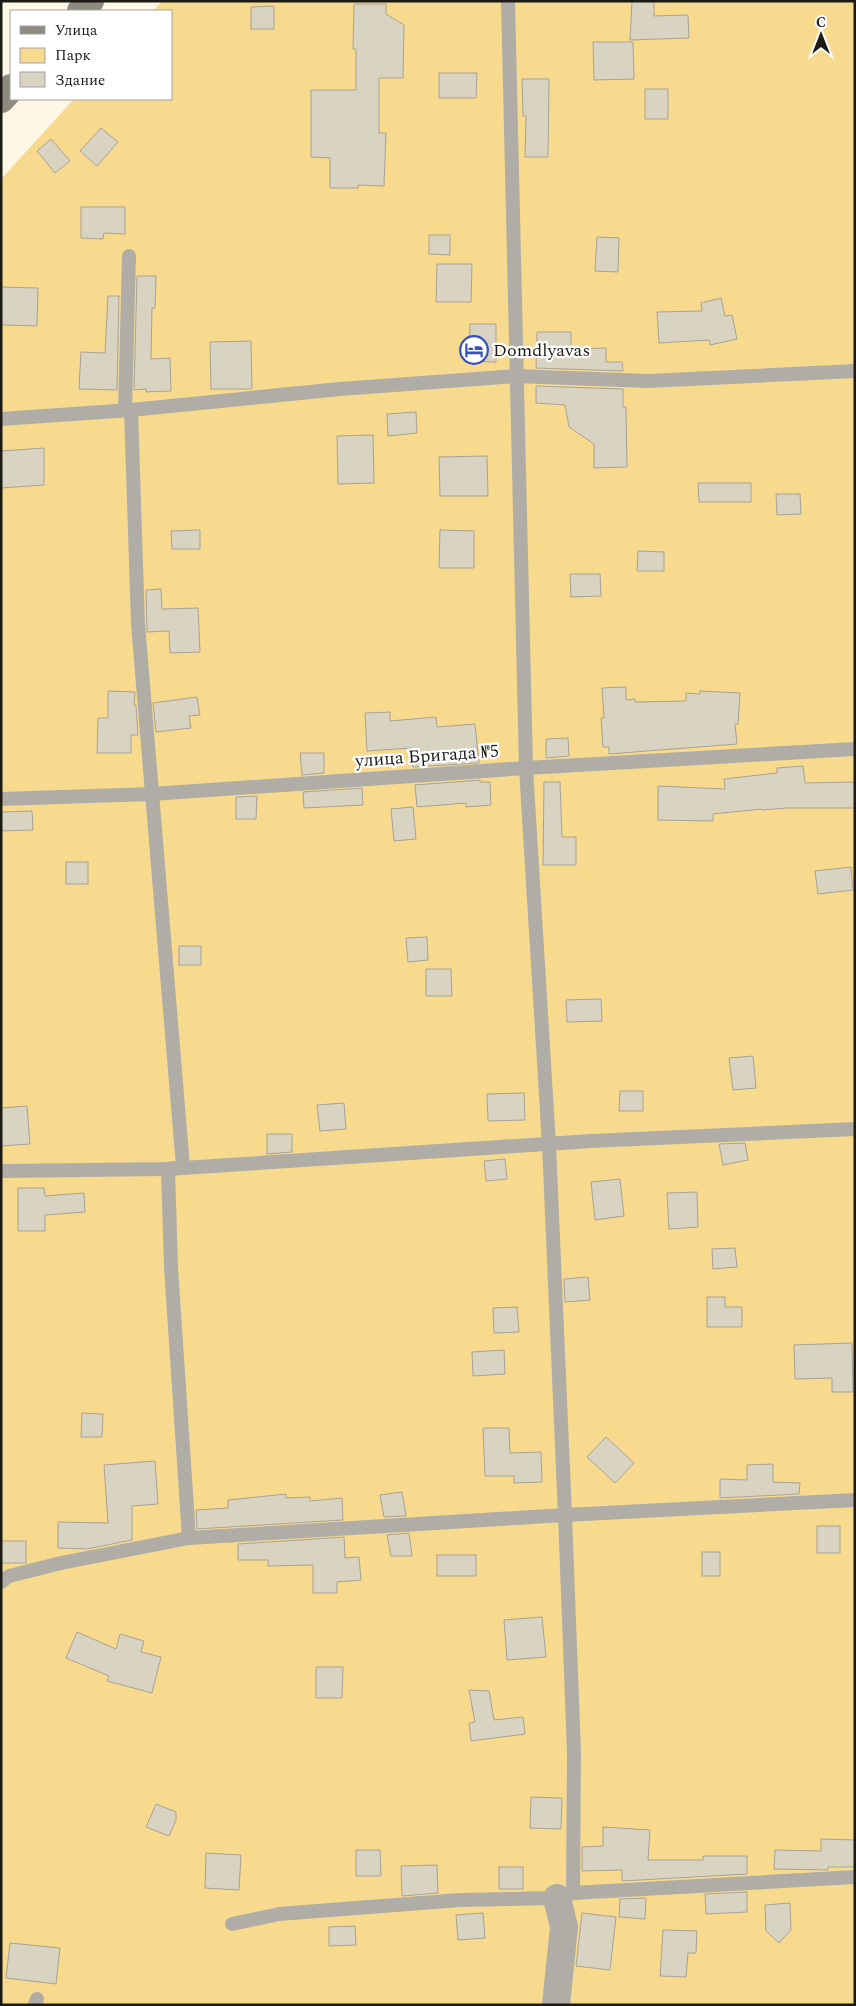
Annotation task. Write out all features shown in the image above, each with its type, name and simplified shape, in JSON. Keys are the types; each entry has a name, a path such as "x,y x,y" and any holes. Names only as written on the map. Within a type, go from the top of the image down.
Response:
{"main road":[{"path":"1,99 10,89"}],"street":[{"path":"556,2005 564,1927 565,1895"}],"lane":[{"path":"508,1 526,768 548,1145 574,1752 565,1895"},
{"path":"129,256 128,410 138,624 183,1167"},
{"path":"1,419 128,410 340,389 516,376 648,380 855,371"},
{"name":"улица Бригада №5","path":"1,798 152,794 526,768 855,749"},
{"path":"1,1171 168,1169 548,1145 855,1129"},
{"path":"168,1169 171,1268 189,1538"},
{"path":"1,1582 9,1576 61,1563 189,1538 565,1515 855,1500"},
{"path":"232,1924 279,1914 460,1900 855,1877"}],"green space":[{"path":"162,1 855,1 855,2005 1,2005 1,179 73,100 172,100 172,10 154,10"}],"building":[{"path":"632,1 654,1 654,16 688,15 689,38 630,40"},
{"path":"354,4 386,4 386,14 404,25 403,78 379,78 379,133 386,133 384,186 358,185 358,188 330,188 330,158 311,157 311,90 356,90 356,49 353,49"},
{"path":"274,6 274,29 251,29 251,7"},
{"path":"593,42 633,42 634,79 594,80"},
{"path":"439,73 477,73 476,98 439,98"},
{"path":"522,79 549,79 548,157 525,157 526,116 523,116"},
{"path":"645,89 668,89 668,119 645,119"},
{"path":"101,128 118,142 97,166 80,151"},
{"path":"51,139 70,161 55,173 37,151"},
{"path":"81,207 125,207 125,234 104,233 103,239 81,238"},
{"path":"429,235 450,235 450,255 429,254"},
{"path":"597,237 619,238 618,272 595,271"},
{"path":"437,264 472,264 471,302 436,302"},
{"path":"137,276 156,276 155,308 152,308 151,359 170,358 171,391 146,392 146,389 134,390"},
{"path":"1,287 38,288 37,326 1,325"},
{"path":"108,296 119,296 117,390 79,389 81,352 105,353"},
{"path":"721,298 725,316 732,315 737,339 710,345 709,340 659,343 657,312 702,311 701,303"},
{"path":"470,324 496,324 496,362 469,361"},
{"path":"537,332 571,332 571,349 606,348 606,362 622,362 623,371 536,368"},
{"path":"251,341 252,389 211,389 210,342"},
{"path":"536,386 623,389 623,407 626,407 627,467 594,468 594,444 569,427 565,405 536,403"},
{"path":"416,412 417,433 388,436 387,414"},
{"path":"373,435 374,483 338,484 337,436"},
{"path":"44,448 44,485 1,488 1,451"},
{"path":"487,456 488,496 440,496 439,457"},
{"path":"698,483 751,483 751,502 699,502"},
{"path":"776,494 800,494 801,514 777,515"},
{"path":"200,530 200,549 172,549 171,531"},
{"path":"440,530 474,531 474,568 439,568"},
{"path":"638,551 664,552 664,571 637,571"},
{"path":"570,574 600,574 601,596 571,597"},
{"path":"161,589 162,609 198,608 200,652 170,653 169,631 147,632 146,590"},
{"path":"626,687 626,700 635,699 635,702 686,701 686,693 700,694 700,691 740,693 738,724 735,724 737,744 609,754 609,747 603,747 601,718 604,718 602,688"},
{"path":"108,691 135,692 134,705 136,705 138,735 131,735 131,753 97,753 98,718 108,718"},
{"path":"197,697 200,715 189,716 191,728 156,732 153,703"},
{"path":"390,712 390,721 436,717 437,727 475,724 479,763 413,767 411,748 367,751 365,713"},
{"path":"568,738 569,756 546,758 546,739"},
{"path":"300,753 324,753 324,773 302,775"},
{"path":"803,766 805,783 855,782 855,808 762,809 713,814 713,821 658,820 658,786 725,789 724,779 777,773 777,768"},
{"path":"480,780 480,782 490,782 491,805 466,807 466,803 417,807 415,785"},
{"path":"544,782 560,782 562,837 576,837 576,865 543,865"},
{"path":"362,788 363,805 304,808 303,792"},
{"path":"257,796 256,819 236,819 236,797"},
{"path":"413,807 416,839 394,841 391,809"},
{"path":"32,811 33,830 1,831 1,812"},
{"path":"66,862 88,862 88,884 66,884"},
{"path":"851,867 853,890 818,894 815,871"},
{"path":"427,937 428,960 408,962 406,938"},
{"path":"179,946 201,946 201,965 179,965"},
{"path":"426,969 451,969 452,996 426,996"},
{"path":"601,999 602,1021 567,1022 566,1000"},
{"path":"753,1056 756,1088 733,1090 729,1058"},
{"path":"620,1091 643,1091 643,1111 619,1111"},
{"path":"524,1093 525,1120 488,1121 487,1094"},
{"path":"344,1103 346,1129 320,1131 317,1105"},
{"path":"27,1106 30,1144 1,1146 1,1108"},
{"path":"267,1134 292,1134 292,1152 267,1154"},
{"path":"745,1143 748,1160 723,1165 719,1144"},
{"path":"505,1159 507,1179 486,1181 484,1161"},
{"path":"620,1179 624,1216 595,1220 591,1182"},
{"path":"18,1188 44,1188 45,1196 84,1193 85,1212 45,1215 45,1231 18,1231"},
{"path":"697,1192 698,1227 669,1229 667,1193"},
{"path":"735,1248 737,1267 713,1269 712,1249"},
{"path":"588,1277 590,1300 565,1302 564,1279"},
{"path":"707,1297 725,1297 725,1307 742,1307 742,1327 707,1327"},
{"path":"517,1307 519,1332 494,1333 493,1308"},
{"path":"852,1343 853,1392 832,1392 832,1378 795,1379 794,1345"},
{"path":"504,1350 505,1374 473,1376 472,1352"},
{"path":"82,1413 103,1414 102,1437 81,1437"},
{"path":"483,1428 509,1428 510,1453 541,1452 542,1482 514,1483 514,1476 485,1476"},
{"path":"606,1437 634,1463 615,1483 587,1457"},
{"path":"155,1461 158,1504 132,1506 132,1540 87,1549 58,1548 58,1522 108,1523 104,1465"},
{"path":"773,1464 773,1482 800,1483 799,1494 720,1498 720,1479 747,1480 747,1465"},
{"path":"402,1492 406,1516 384,1517 380,1495"},
{"path":"286,1494 286,1498 310,1497 310,1501 342,1498 343,1520 197,1529 196,1510 228,1508 228,1500"},
{"path":"817,1526 840,1526 840,1553 817,1553"},
{"path":"409,1533 412,1556 391,1556 387,1535"},
{"path":"344,1537 345,1558 359,1557 361,1580 337,1582 337,1593 313,1593 313,1565 268,1566 268,1560 238,1560 238,1544"},
{"path":"1,1541 26,1541 26,1563 1,1563"},
{"path":"702,1552 720,1552 720,1576 702,1576"},
{"path":"437,1555 476,1555 476,1576 437,1576"},
{"path":"542,1617 546,1657 507,1660 504,1620"},
{"path":"77,1632 116,1649 120,1634 144,1641 141,1652 161,1657 152,1693 107,1681 109,1676 66,1658"},
{"path":"316,1667 343,1667 342,1698 316,1698"},
{"path":"469,1690 489,1691 494,1720 523,1717 525,1734 471,1741 469,1723 475,1722"},
{"path":"531,1797 562,1798 561,1829 530,1828"},
{"path":"156,1804 176,1812 176,1820 169,1836 146,1827"},
{"path":"603,1827 650,1830 648,1860 703,1860 703,1856 747,1856 747,1874 622,1881 622,1870 582,1871 582,1847 603,1846"},
{"path":"821,1839 855,1840 855,1867 828,1867 828,1870 774,1869 775,1850 821,1851"},
{"path":"356,1850 380,1850 381,1876 356,1876"},
{"path":"206,1853 241,1855 239,1890 205,1888"},
{"path":"437,1865 438,1893 402,1896 401,1866"},
{"path":"499,1867 523,1867 523,1889 499,1889"},
{"path":"747,1892 747,1912 706,1914 705,1894"},
{"path":"646,1898 645,1919 619,1917 620,1899"},
{"path":"790,1903 791,1930 779,1943 766,1931 765,1905"},
{"path":"483,1913 485,1938 458,1940 456,1915"},
{"path":"582,1913 616,1917 610,1970 576,1966"},
{"path":"355,1926 356,1945 329,1946 329,1927"},
{"path":"663,1930 697,1931 696,1953 688,1953 686,1977 660,1976"},
{"path":"10,1943 60,1948 56,1984 6,1978"}],"place":[{"name":"Domdlyavas","path":"474,350"}]}
